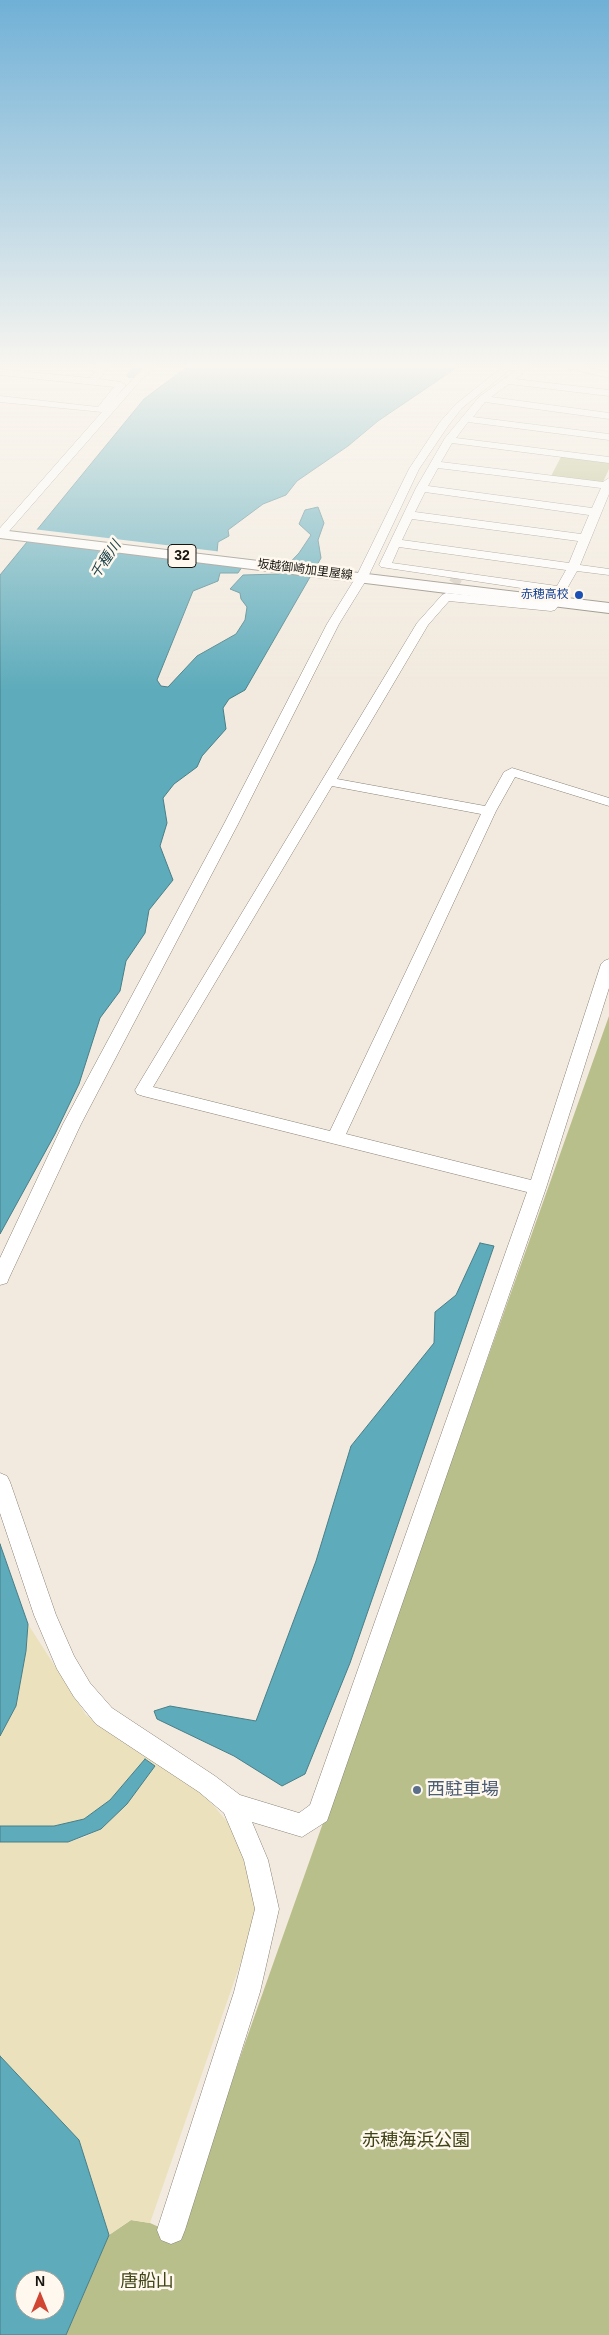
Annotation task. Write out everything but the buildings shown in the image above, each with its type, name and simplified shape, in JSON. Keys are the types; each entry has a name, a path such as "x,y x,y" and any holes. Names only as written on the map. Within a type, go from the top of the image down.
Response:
{"main road":[{"name":"坂越御崎加里屋線","path":"4,533 609,602"},
{"name":"坂越御崎加里屋線","path":"558,596 609,608"}],"street":[{"path":"4,533 56,473"},
{"path":"0,1278 72,1124 412,473"},
{"path":"429,473 385,564 558,596"},
{"path":"512,473 608,484 573,567 558,596 551,607 446,598 423,623 144,1090 537,1188"},
{"path":"420,488 596,512"},
{"path":"410,515 584,538"},
{"path":"396,543 609,572"},
{"path":"336,1138 489,811 508,775 512,772 609,802"},
{"path":"328,781 489,811"},
{"path":"0,1482 45,1615 65,1662 82,1690 104,1716 207,1784 233,1805 302,1825 319,1813 537,1188 609,964"},
{"path":"171,2230 247,1992 267,1909 256,1860 233,1805"}],"green space":[{"path":"553,473 607,473 603,482 551,476"},
{"name":"赤穂海浜公園","path":"609,1016 609,2335 66,2335 109,2235 131,2220 150,2223 179,2236 245,2043"}],"sand":[{"path":"28,1624 86,1715 197,1786 235,1831 259,1910 150,2223 131,2220 109,2235 79,2140 0,2056 0,1842 68,1842 85,1837 101,1829 155,1766 145,1759 110,1800 84,1819 54,1826 0,1826 0,1736 16,1706 26,1651"}],"water":[{"name":"千種川","path":"83,473 309,473 297,481 286,495 263,504 228,530 229,536 218,542 217,552 244,564 238,573 220,573 218,581 193,591 157,680 161,686 168,687 197,656 236,634 245,620 247,607 241,599 240,593 230,589 243,575 279,574 299,553 311,535 299,524 305,510 318,507 324,523 318,540 321,558 245,690 229,699 223,708 226,729 202,756 197,767 174,784 163,798 167,823 160,846 173,880 149,910 145,933 126,961 120,991 100,1018 79,1084 55,1134 0,1234 0,575"},
{"path":"480,1243 494,1246 350,1663 305,1774 282,1786 234,1756 157,1719 154,1711 170,1706 256,1721 316,1561 351,1446 434,1343 435,1312 456,1295"},
{"path":"0,1544 28,1624 26,1651 16,1706 0,1736"},
{"path":"145,1759 155,1766 127,1804 101,1829 68,1842 0,1842 0,1826 54,1826 84,1819 110,1800"},
{"path":"0,2056 79,2140 109,2235 66,2335 0,2335"}],"pier":[{"path":"33,529 223,552 245,562 244,568 24,541"}],"tunnel":[{"path":"446,597 457,578"}],"place":[{"name":"赤穂高校","path":"579,595"},
{"name":"西駐車場","path":"417,1790"}],"park label":[{"name":"唐船山","path":"147,2282"}]}
